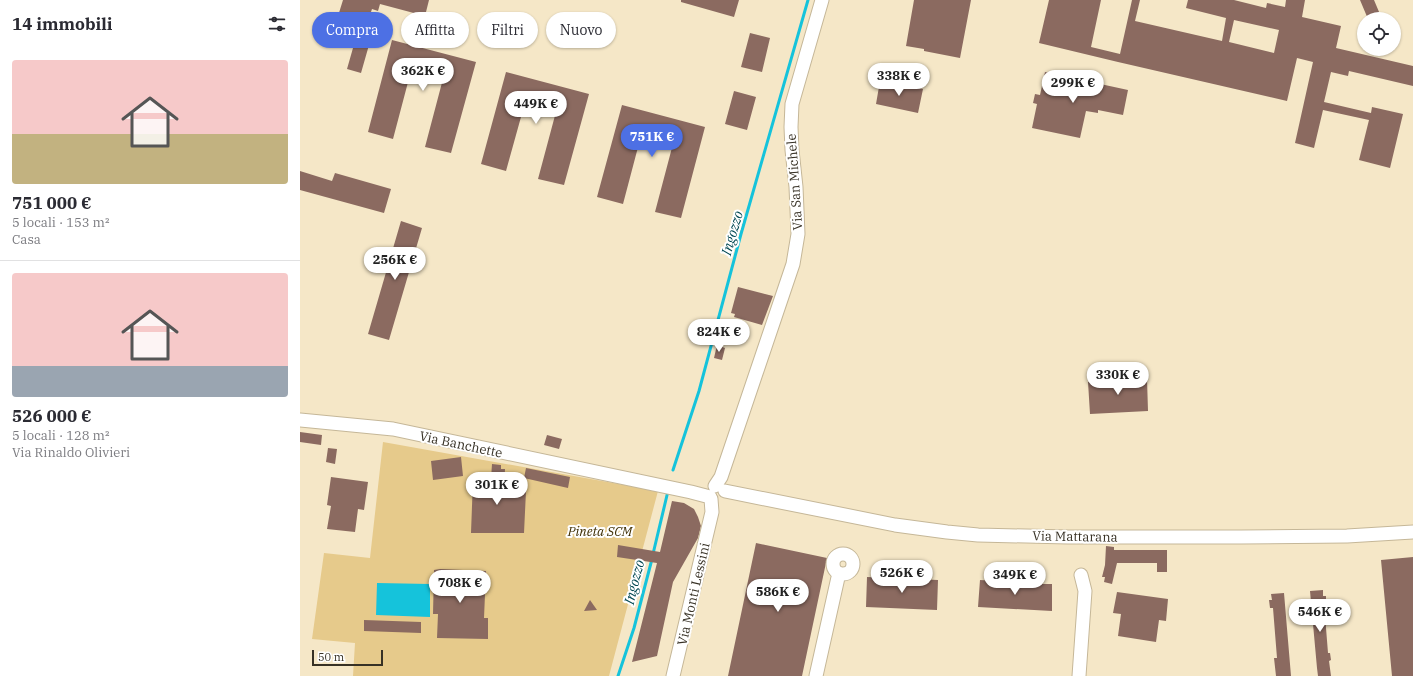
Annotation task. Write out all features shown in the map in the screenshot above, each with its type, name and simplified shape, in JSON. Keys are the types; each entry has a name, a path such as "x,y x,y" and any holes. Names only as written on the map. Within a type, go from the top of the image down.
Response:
{"street":[{"name":"Via San Michele","path":"717,494 793,264 798,234 796,187 792,150 792,104 822,0"},
{"name":"Via Banchette","path":"300,420 393,429 692,492 717,494"},
{"name":"Via Mattarana","path":"717,494 741,495 895,525 978,535 1068,537 1240,537 1347,536 1413,532"},
{"name":"Via Monti Lessini","path":"673,676 717,494"},
{"path":"816,676 839,573"},
{"path":"1079,676 1084,592 1081,575"}],"green space":[{"name":"Pineta SCM","path":"383,442 658,491 609,676 353,676 355,643 312,639 324,553 370,558"}],"water":[{"path":"377,583 430,584 430,617 376,615"}],"building":[{"path":"343,0 429,0 426,12 410,12 380,4 378,11 372,9 371,12 339,12"},
{"path":"681,0 739,0 734,17 681,2"},
{"path":"914,0 971,0 960,58 906,46"},
{"path":"1049,0 1101,0 1091,47 1120,54 1132,0 1140,0 1135,21 1222,41 1226,18 1186,8 1188,0 1234,0 1266,8 1267,3 1285,7 1286,0 1305,0 1302,17 1341,26 1336,48 1357,53 1357,56 1370,56 1413,66 1413,86 1349,71 1348,76 1331,72 1324,102 1371,113 1372,107 1403,114 1390,168 1359,160 1369,120 1323,110 1314,148 1295,143 1313,62 1297,58 1287,101 1039,43","holes":["1234,20 1279,30 1274,53 1229,42"]},
{"path":"1360,0 1374,0 1379,12 1365,12"},
{"path":"750,33 770,38 762,72 741,67"},
{"path":"393,40 401,42 401,48 423,48 476,62 451,153 425,147 444,75 412,67 393,139 368,132 390,48 393,48"},
{"path":"353,48 368,48 361,73 347,69"},
{"path":"506,72 589,94 564,185 538,179 557,108 526,99 506,171 481,164"},
{"path":"1045,72 1128,90 1123,115 1098,110 1098,113 1086,111 1080,138 1032,128 1037,104 1033,103 1035,94 1040,95"},
{"path":"880,81 923,89 918,113 876,104"},
{"path":"734,91 756,97 747,130 725,124"},
{"path":"622,105 705,127 681,218 655,212 674,140 642,132 623,204 597,197"},
{"path":"300,171 332,181 335,173 391,189 384,213 300,190"},
{"path":"401,221 422,228 389,340 368,334"},
{"path":"738,287 773,296 762,325 734,317 735,314 731,313"},
{"path":"717,345 725,348 722,360 714,358"},
{"path":"1147,379 1148,411 1090,414 1088,382"},
{"path":"300,432 322,435 321,445 300,442"},
{"path":"547,435 562,439 559,449 544,445"},
{"path":"328,448 337,449 335,464 326,462"},
{"path":"461,457 463,476 433,480 431,461"},
{"path":"492,464 501,465 501,469 505,469 504,490 526,491 524,533 471,533 473,479 491,479"},
{"path":"526,468 570,477 568,488 524,478"},
{"path":"331,477 368,482 364,510 358,509 355,532 327,529 331,506 327,505"},
{"path":"672,501 684,503 694,509 701,526 698,538 673,582 657,656 632,662 657,563 617,557 618,545 660,552"},
{"path":"756,543 827,558 802,676 728,676"},
{"path":"1106,546 1114,547 1114,550 1167,550 1167,572 1157,572 1157,563 1117,563 1112,584 1104,582 1105,577 1102,577 1105,565"},
{"path":"1413,557 1413,676 1392,676 1381,560"},
{"path":"434,570 486,571 484,618 488,618 488,639 437,638 438,614 433,614"},
{"path":"867,577 938,580 937,610 866,607"},
{"path":"980,580 996,581 996,583 1038,585 1052,584 1052,611 978,607"},
{"path":"1323,590 1323,596 1326,596 1326,603 1324,603 1328,653 1330,653 1331,660 1329,661 1331,676 1318,676 1317,668 1310,591"},
{"path":"1117,592 1168,599 1166,621 1159,620 1156,642 1118,636 1121,614 1113,613"},
{"path":"1284,593 1291,676 1276,676 1274,658 1277,658 1273,608 1270,608 1269,600 1272,600 1271,594"},
{"path":"590,600 597,610 584,611"},
{"path":"364,620 421,622 421,633 364,631"}],"waterway":[{"name":"Ingozzo","path":"673,470 699,391 741,234 808,0"},
{"name":"Ingozzo","path":"653,554 668,491"},
{"name":"Ingozzo","path":"618,676 634,628 652,559"}]}
